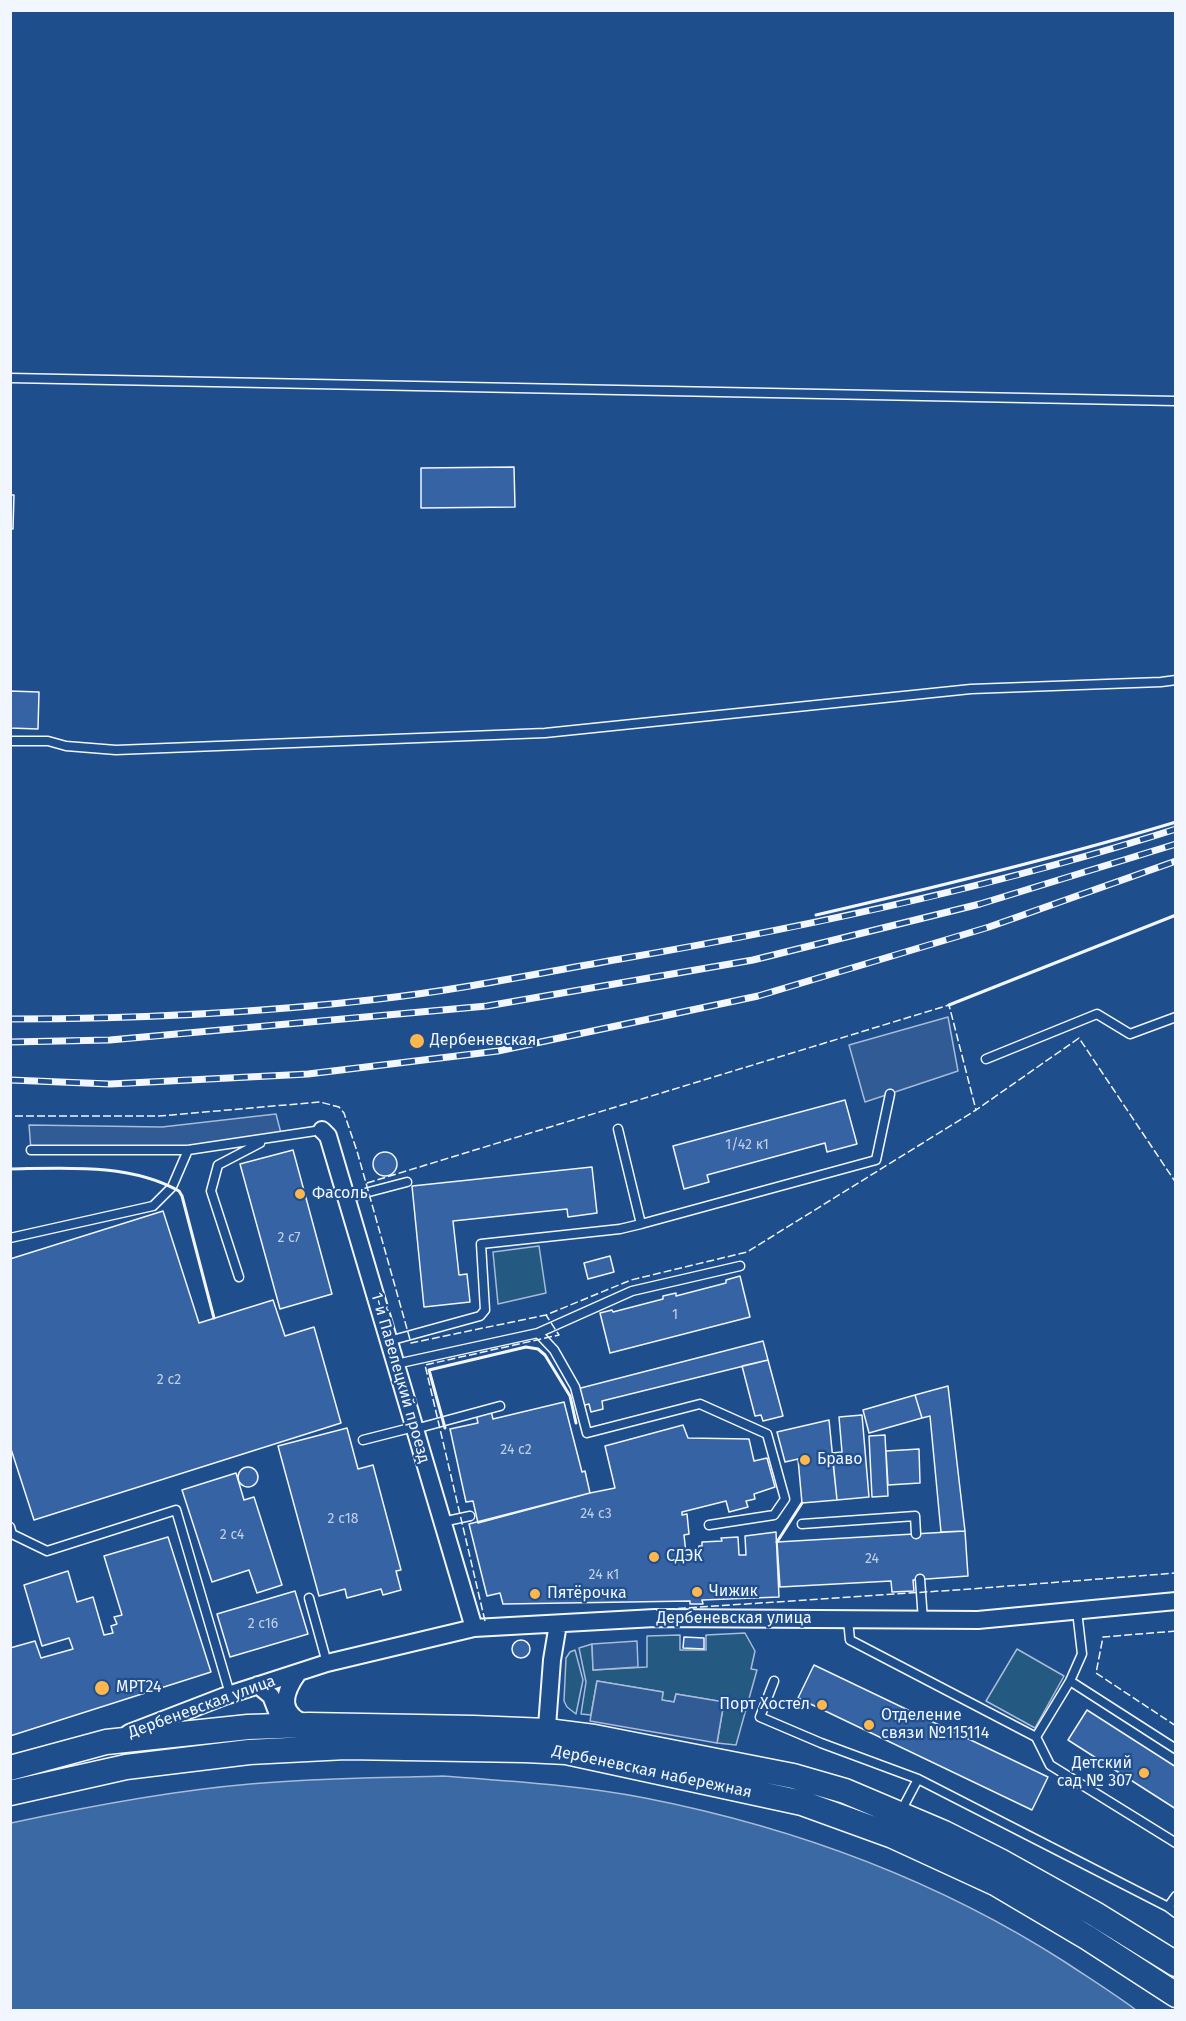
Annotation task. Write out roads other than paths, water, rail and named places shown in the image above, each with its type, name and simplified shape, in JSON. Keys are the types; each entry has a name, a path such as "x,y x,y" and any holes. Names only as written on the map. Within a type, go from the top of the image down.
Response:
{"main road":[{"name":"Дербеневская набережная","path":"10,1768 106,1742 249,1727 408,1726 546,1741 577,1755 802,1803 893,1836 995,1883 1088,1938 1176,1995"},
{"name":"Дербеневская набережная","path":"10,1792 126,1767 249,1752 546,1741 594,1737 793,1776 845,1791 944,1833 1046,1885 1176,1964"}],"street":[{"name":"1-й Павелецкий проезд","path":"322,1130 328,1136 474,1628"},
{"name":"Дербеневская улица","path":"106,1742 230,1694 327,1663 474,1628 655,1618 978,1620 1176,1601"},
{"path":"546,1741 552,1660 558,1624"},
{"name":"Дербеневская улица","path":"298,1672 286,1691 286,1702 289,1712 298,1721 309,1725"},
{"path":"258,1685 271,1696 282,1726"},
{"path":"249,1752 265,1745 282,1726 286,1702"}],"lane":[{"path":"10,378 1176,401"},
{"path":"10,741 48,741 66,746 117,750 544,733 971,689 1176,680"},
{"path":"986,1059 1097,1014 1130,1034 1176,1017"},
{"path":"390,1341 480,1316 485,1310 482,1244 620,1229 876,1160 890,1094"},
{"path":"618,1129 640,1224"},
{"path":"31,1150 188,1150 322,1130"},
{"path":"239,1277 211,1191 218,1165 267,1139"},
{"path":"10,1238 153,1206 172,1187 188,1150"},
{"path":"346,1198 407,1182"},
{"path":"396,1364 538,1333 632,1291 740,1266"},
{"path":"538,1333 554,1350 575,1387 587,1433 700,1404 767,1434 786,1499 774,1515 709,1525"},
{"path":"363,1440 500,1406"},
{"path":"10,1527 12,1534 47,1551 176,1509 230,1694"},
{"path":"442,1522 470,1516"},
{"path":"802,1524 915,1516 916,1534"},
{"path":"920,1579 923,1621"},
{"path":"309,1598 327,1663"},
{"path":"1036,1737 1070,1680 1082,1654 1077,1611"},
{"path":"848,1620 850,1640 1036,1737 1050,1765 1176,1843"},
{"path":"1070,1680 1176,1749"},
{"path":"774,1682 760,1717 821,1743 918,1779 1176,1913"},
{"path":"900,1814 918,1779"},
{"path":"1168,1907 1176,1896"}],"railway":[{"path":"10,1019 102,1018 241,1011 379,999 469,986 690,947 900,904 1039,869 1176,829"},
{"path":"10,1042 110,1040 487,1006 753,960 980,904 1176,844"},
{"path":"10,1080 110,1084 308,1074 498,1051 758,996 989,927 1176,861"}],"place":[{"name":"Дербеневская","path":"417,1041"},
{"name":"Фасоль","path":"300,1194"},
{"name":"Браво","path":"805,1460"},
{"name":"СДЭК","path":"654,1557"},
{"name":"Чижик","path":"697,1592"},
{"name":"Пятёрочка","path":"535,1594"},
{"name":"МРТ24","path":"102,1688"},
{"name":"Порт Хостел","path":"822,1705"},
{"name":"Отделение связи №115114","path":"869,1725"},
{"name":"Детский сад № 307","path":"1144,1773"}]}
